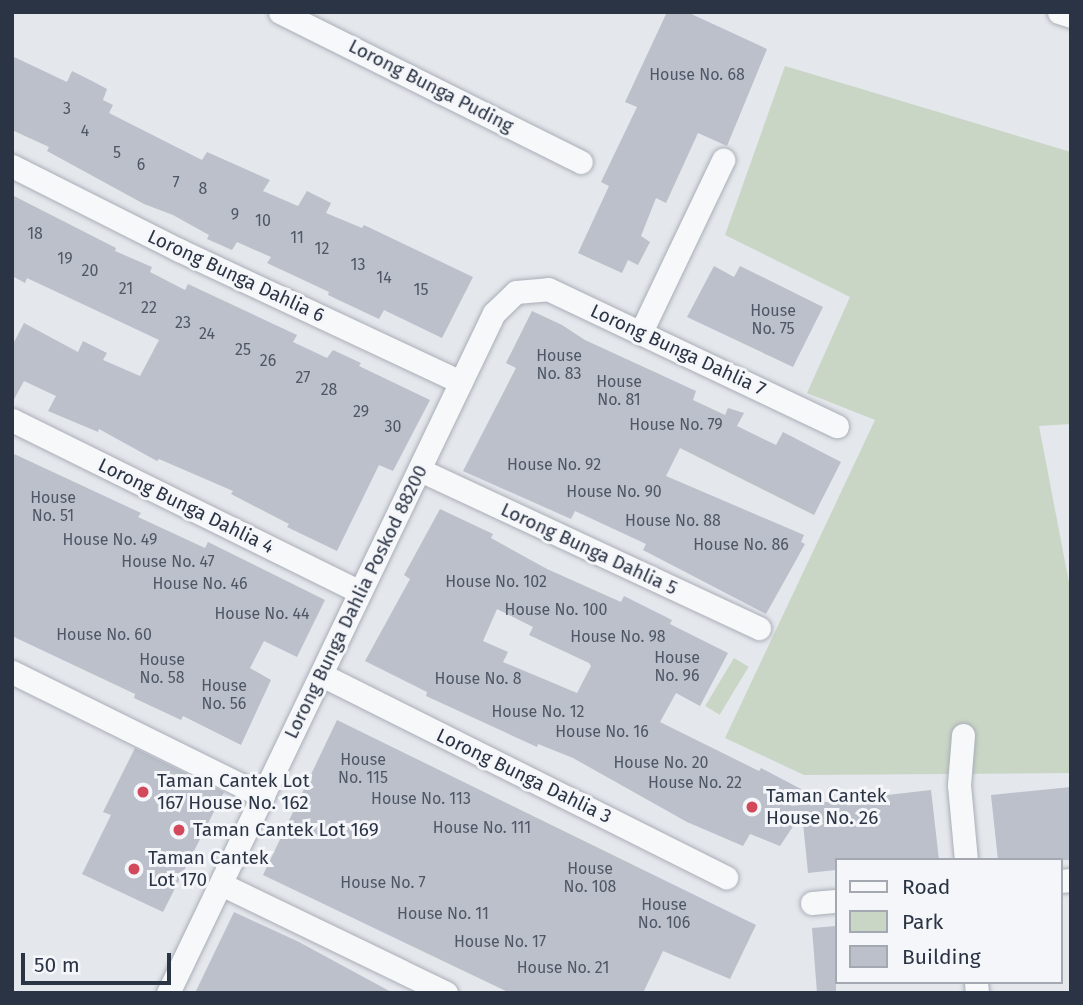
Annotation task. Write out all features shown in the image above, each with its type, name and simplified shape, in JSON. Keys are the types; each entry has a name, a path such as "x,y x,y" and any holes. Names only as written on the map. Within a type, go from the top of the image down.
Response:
{"street":[{"name":"Lorong Bunga Puding","path":"280,12 581,162"},
{"path":"1059,12 1071,16"},
{"path":"641,332 723,160"},
{"name":"Lorong Bunga Dahlia 6","path":"12,166 179,250 461,382"},
{"name":"Lorong Bunga Dahlia 7","path":"516,292 548,289 837,426"},
{"name":"Lorong Bunga Dahlia Poskod 88200","path":"168,993 494,313 516,292"},
{"name":"Lorong Bunga Dahlia 4","path":"12,420 360,592"},
{"name":"Lorong Bunga Dahlia 5","path":"420,470 759,628"},
{"path":"12,672 262,796"},
{"name":"Lorong Bunga Dahlia 3","path":"322,676 726,877"},
{"path":"963,735 958,785 966,858"},
{"path":"221,884 446,993"},
{"path":"812,903 834,901"}],"green space":[{"path":"785,66 1071,152 1071,424 1039,426 1071,593 1071,773 804,775 725,738 875,420 807,393 850,297 725,235"},
{"path":"734,658 749,667 720,715 705,706"}],"building":[{"path":"667,12 687,12 767,49 727,146 698,133 666,203 656,198 641,236 650,242 638,265 628,260 622,273 578,253 609,186 601,182 637,107 625,102"},
{"path":"12,56 67,82 72,71 94,82 107,89 103,100 113,105 109,113 202,160 207,152 270,180 263,191 298,206 307,191 331,203 326,213 362,228 364,225 473,277 442,338 384,310 379,319 267,263 271,257 237,242 232,250 207,239 209,235 173,215 144,204 47,151 49,147 12,130"},
{"path":"12,195 116,248 115,251 152,267 150,272 185,290 188,284 297,335 293,342 327,358 333,350 361,363 359,366 430,400 393,471 379,465 337,551 287,527 289,524 231,494 233,491 159,459 157,461 99,429 98,432 48,411 56,396 24,381 12,403 12,346 24,323 78,352 83,341 107,353 103,360 140,376 159,340 27,278 25,283 12,276"},
{"path":"714,266 734,277 740,266 823,307 793,367 687,317"},
{"path":"532,311 562,325 585,340 696,391 693,400 725,415 728,408 744,413 737,426 776,445 783,432 841,462 814,515 680,448 666,476 804,535 801,542 805,544 766,614 643,550 646,544 575,511 571,519 463,471 516,368 506,363"},
{"path":"12,453 141,513 138,517 205,548 208,542 325,600 297,657 264,641 250,668 271,680 241,745 183,716 181,720 134,698 135,694 12,636"},
{"path":"440,509 493,534 491,538 547,569 621,602 624,596 672,620 670,624 728,653 700,706 676,693 660,722 801,789 791,806 931,790 939,858 834,858 834,870 808,873 802,813 780,846 750,834 743,846 687,822 573,758 538,744 537,747 426,696 427,692 365,661 410,579 404,575","holes":["497,609 533,627 529,635 589,663 591,666 577,693 503,662 508,652 483,641"]},
{"path":"337,720 756,925 730,979 663,951 643,993 510,993 263,875"},
{"path":"135,748 224,792 163,912 82,874 111,815 103,812"},
{"path":"1071,787 1071,860 998,858 991,795"},
{"path":"234,912 299,942 393,993 195,993"},
{"path":"834,926 836,991 817,993 812,928"}],"place":[{"name":"Taman Cantek Lot 167 House No. 162","path":"143,792"},
{"name":"Taman Cantek House No. 26","path":"752,807"},
{"name":"Taman Cantek Lot 169","path":"179,830"},
{"name":"Taman Cantek Lot 170","path":"134,869"}]}
